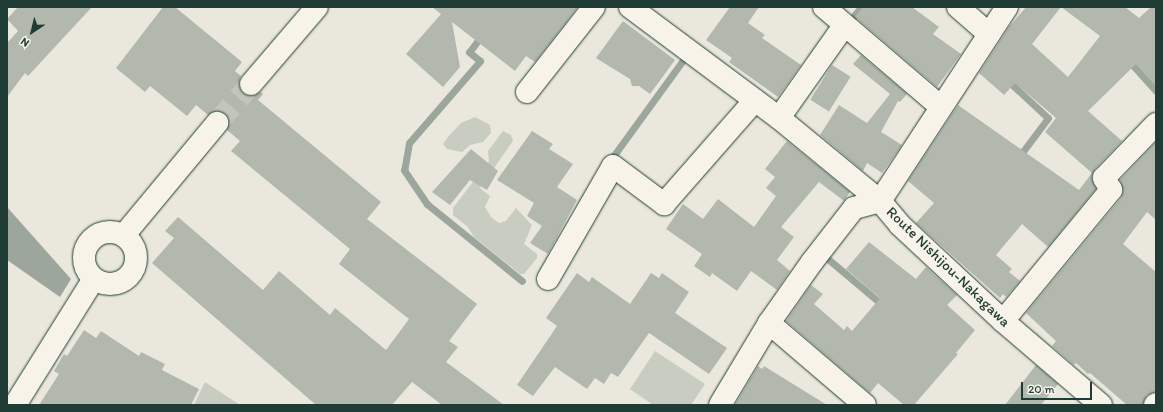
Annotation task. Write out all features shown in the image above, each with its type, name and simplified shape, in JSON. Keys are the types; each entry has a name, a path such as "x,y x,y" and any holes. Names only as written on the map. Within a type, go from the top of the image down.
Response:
{"street":[{"path":"252,84 317,7"},
{"path":"527,92 594,7"},
{"path":"630,7 779,118 880,201"},
{"path":"824,7 844,26 941,107"},
{"path":"958,7 989,34"},
{"name":"Route Nishijou-Nakagawa","path":"1007,7 880,201 900,225 1003,320 1101,405"},
{"path":"779,118 844,26"},
{"path":"548,279 613,166 664,204 755,100"},
{"path":"124,235 217,122"},
{"path":"1003,320 1111,190 1104,178 1156,124"},
{"path":"720,405 769,323 812,262 854,208 880,201"},
{"path":"111,231 124,235 134,250 135,268 128,278 117,284 104,285 93,280 85,269 83,256 87,243 98,234 111,231"},
{"path":"15,405 93,280"},
{"path":"769,323 865,405"}],"shaded area":[{"path":"475,117 490,125 491,133 483,142 470,145 462,152 447,149 443,144 447,138 461,123"},
{"path":"503,131 511,135 513,141 480,188 490,196 485,207 491,217 499,223 506,221 516,208 532,225 524,244 537,254 537,258 524,274 520,274 474,237 468,227 453,215 453,208 489,161 488,151"},
{"path":"7,207 71,279 60,297 7,260"},
{"path":"655,351 705,384 691,405 653,405 630,389"},
{"path":"205,382 240,405 194,405"}],"building":[{"path":"18,7 92,7 28,76 25,73 7,97 7,43 18,31 7,19"},
{"path":"163,7 175,7 242,62 235,71 241,76 239,82 243,93 249,96 261,92 263,94 258,100 381,202 367,219 477,304 449,341 458,347 446,362 504,405 442,405 412,382 392,405 316,405 152,263 174,238 165,231 178,217 263,290 279,271 330,315 335,308 386,350 409,319 339,264 350,249 231,151 240,141 227,130 229,119 225,114 219,111 208,115 196,105 187,116 150,86 145,92 116,68"},
{"path":"432,7 578,7 535,62 526,56 515,71 452,22 460,67 443,87 406,54 441,14"},
{"path":"730,7 759,7 748,23 765,35 762,38 801,65 778,97 729,62 732,58 706,40"},
{"path":"863,7 912,7 939,27 933,34 961,54 937,87 855,17"},
{"path":"1026,7 1061,7 1125,7 1139,18 1151,7 1156,7 1156,86 1136,64 1088,111 1122,141 1095,169 1092,177 1096,189 1048,247 1022,224 996,255 1012,269 1009,272 1020,281 1006,297 1003,294 1000,298 916,223 934,203 908,181 958,105 1079,190 1092,173 1045,132 1056,118 1015,83 1004,95 979,73 1009,27","holes":["1061,7 1100,36 1068,77 1032,44"]},
{"path":"623,21 675,60 650,94 639,86 632,86 630,79 596,58"},
{"path":"861,55 907,94 900,102 898,101 881,132 902,145 882,173 867,163 863,171 820,135 839,105 867,123 890,94 853,64"},
{"path":"832,65 851,77 829,111 810,100"},
{"path":"532,131 553,144 549,149 573,164 557,187 577,200 548,254 530,243 542,226 527,216 534,203 497,180"},
{"path":"787,141 850,192 844,201 819,182 781,227 794,237 777,260 790,271 777,290 751,271 737,291 712,273 710,277 694,266 702,254 666,229 683,204 703,219 718,199 754,227 776,196 766,188 775,177 765,169"},
{"path":"1156,142 1156,220 1147,212 1123,244 1156,272 1156,392 1147,395 1143,405 1127,405 1090,373 1088,374 1076,363 1074,365 1052,346 1056,341 1026,313 1121,198 1123,191 1120,180"},
{"path":"471,149 498,171 487,190 470,180 450,205 432,192"},
{"path":"869,242 916,279 926,267 957,295 947,305 975,330 956,353 958,354 914,405 904,405 878,383 870,393 786,321 811,285 823,294 814,304 844,330 847,326 852,331 880,298 846,269"},
{"path":"577,273 589,282 592,277 630,304 651,273 659,278 662,273 689,292 675,313 727,348 709,374 649,333 618,377 611,373 604,384 595,378 587,389 555,367 533,396 517,385 557,326 546,318"},
{"path":"84,330 96,338 101,331 139,356 141,352 165,364 162,370 199,389 191,405 39,405 59,374 54,371 64,354 67,356"},
{"path":"1036,365 1058,384 1041,405 1005,405"},
{"path":"758,366 762,369 764,366 827,405 735,405"}],"waterway":[{"path":"849,22 861,7"},
{"path":"482,35 469,52 480,61 409,143 404,170 427,204 522,281"},
{"path":"609,162 686,56"},
{"path":"1128,60 1156,91"},
{"path":"1006,79 1048,118 1018,158"},
{"path":"828,259 885,307"}],"tunnel":[{"path":"217,123 251,84"}]}
